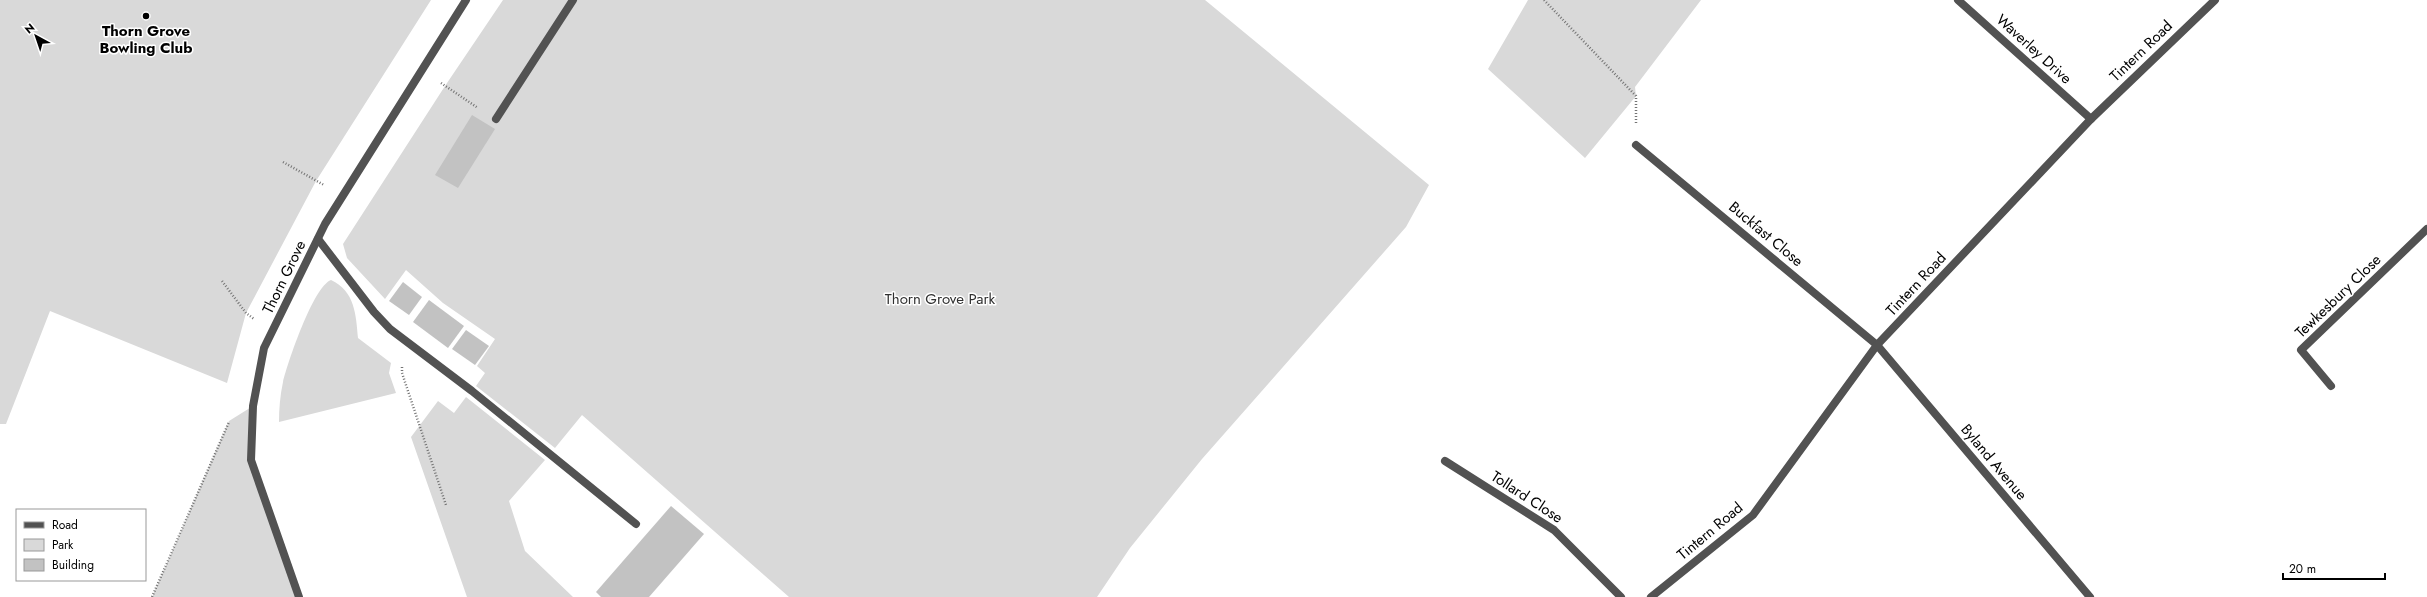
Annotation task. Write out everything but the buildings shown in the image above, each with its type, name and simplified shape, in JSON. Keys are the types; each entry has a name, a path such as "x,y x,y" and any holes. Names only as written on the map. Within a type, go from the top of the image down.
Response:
{"street":[{"name":"Thorn Grove","path":"298,597 251,460 253,406 264,348 318,239 466,0"},
{"path":"496,119 573,0"},
{"name":"Waverley Drive","path":"1958,0 2091,119"},
{"name":"Tintern Road","path":"1651,597 1753,516 1877,345 2091,119 2215,0"},
{"name":"Buckfast Close","path":"1636,145 1877,345"},
{"name":"Tewkesbury Close","path":"2331,386 2301,350 2427,229"},
{"path":"318,239 374,312 403,338 472,391 636,524"},
{"name":"Byland Avenue","path":"1877,345 2090,597"},
{"name":"Tollard Close","path":"1445,461 1554,530 1621,597"}],"path":[{"path":"1544,0 1636,96 1636,145"},
{"path":"422,71 496,119"},
{"path":"283,162 342,198"},
{"path":"222,281 246,313 272,332"},
{"path":"403,338 402,373 446,505"},
{"path":"152,597 229,421 253,406"}],"green space":[{"path":"0,0 431,0 316,181 246,313 227,383 50,311 6,424 0,424"},
{"name":"Thorn Grove Park","path":"503,0 1205,0 1429,185 1406,227 1202,459 1130,548 1097,597 789,597 582,415 555,448 476,386 485,373 477,366 495,339 443,303 406,270 385,299 347,258 343,244 445,86"},
{"path":"1528,0 1701,0 1635,87 1636,96 1585,158 1488,69"},
{"path":"331,280 345,290 350,297 355,312 358,338 391,363 389,373 396,393 279,422 283,382 302,326 317,296 324,286"},
{"path":"466,397 545,460 509,501 525,551 573,597 467,597 411,437 438,401 454,413"},
{"path":"253,406 251,460 299,597 152,597 229,421"}],"place":[{"name":"Thorn Grove Bowling Club","path":"146,16"}]}
